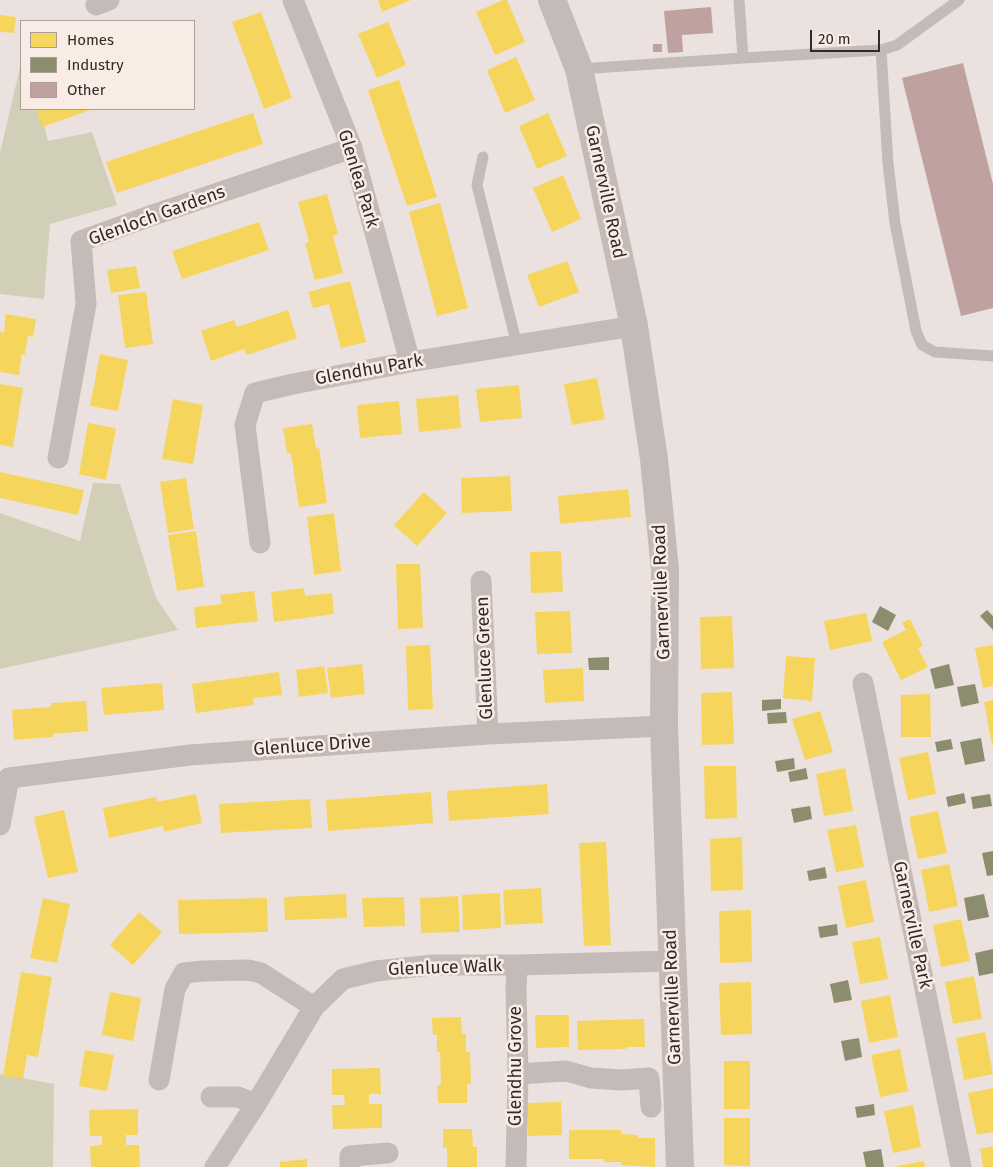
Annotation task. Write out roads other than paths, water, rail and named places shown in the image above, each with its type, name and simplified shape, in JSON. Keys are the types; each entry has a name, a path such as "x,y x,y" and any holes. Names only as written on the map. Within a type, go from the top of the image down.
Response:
{"street":[{"name":"Glenlea Park","path":"293,0 352,148 410,362"},
{"name":"Garnerville Road","path":"552,0 579,69 634,326 654,459 665,570 664,726 680,1167"},
{"name":"Glenloch Gardens","path":"58,458 86,304 82,241 352,148"},
{"name":"Glendhu Park","path":"260,543 245,425 255,393 410,362 634,326"},
{"name":"Glenluce Green","path":"482,581 488,734"},
{"name":"Garnerville Park","path":"862,683 961,1167"},
{"name":"Glenluce Drive","path":"0,825 9,778 190,755 488,734 664,726"},
{"name":"Glenluce Walk","path":"215,1167 256,1104 314,1007 343,979 376,971 433,965 516,966 672,961"},
{"name":"Glendhu Grove","path":"516,966 518,1074 516,1167"},
{"path":"159,1080 174,989 184,973 248,970 261,974 314,1007"},
{"path":"518,1074 566,1072 591,1078 622,1080 650,1078 651,1107"},
{"path":"211,1097 238,1097 256,1104"},
{"path":"350,1167 350,1156 388,1153"}],"lane":[{"path":"738,0 743,58"},
{"path":"579,69 881,50 897,45 959,0"},
{"path":"881,50 888,163 895,223 916,331 922,345 935,352 993,356"},
{"path":"483,157 477,185 517,345"}]}
